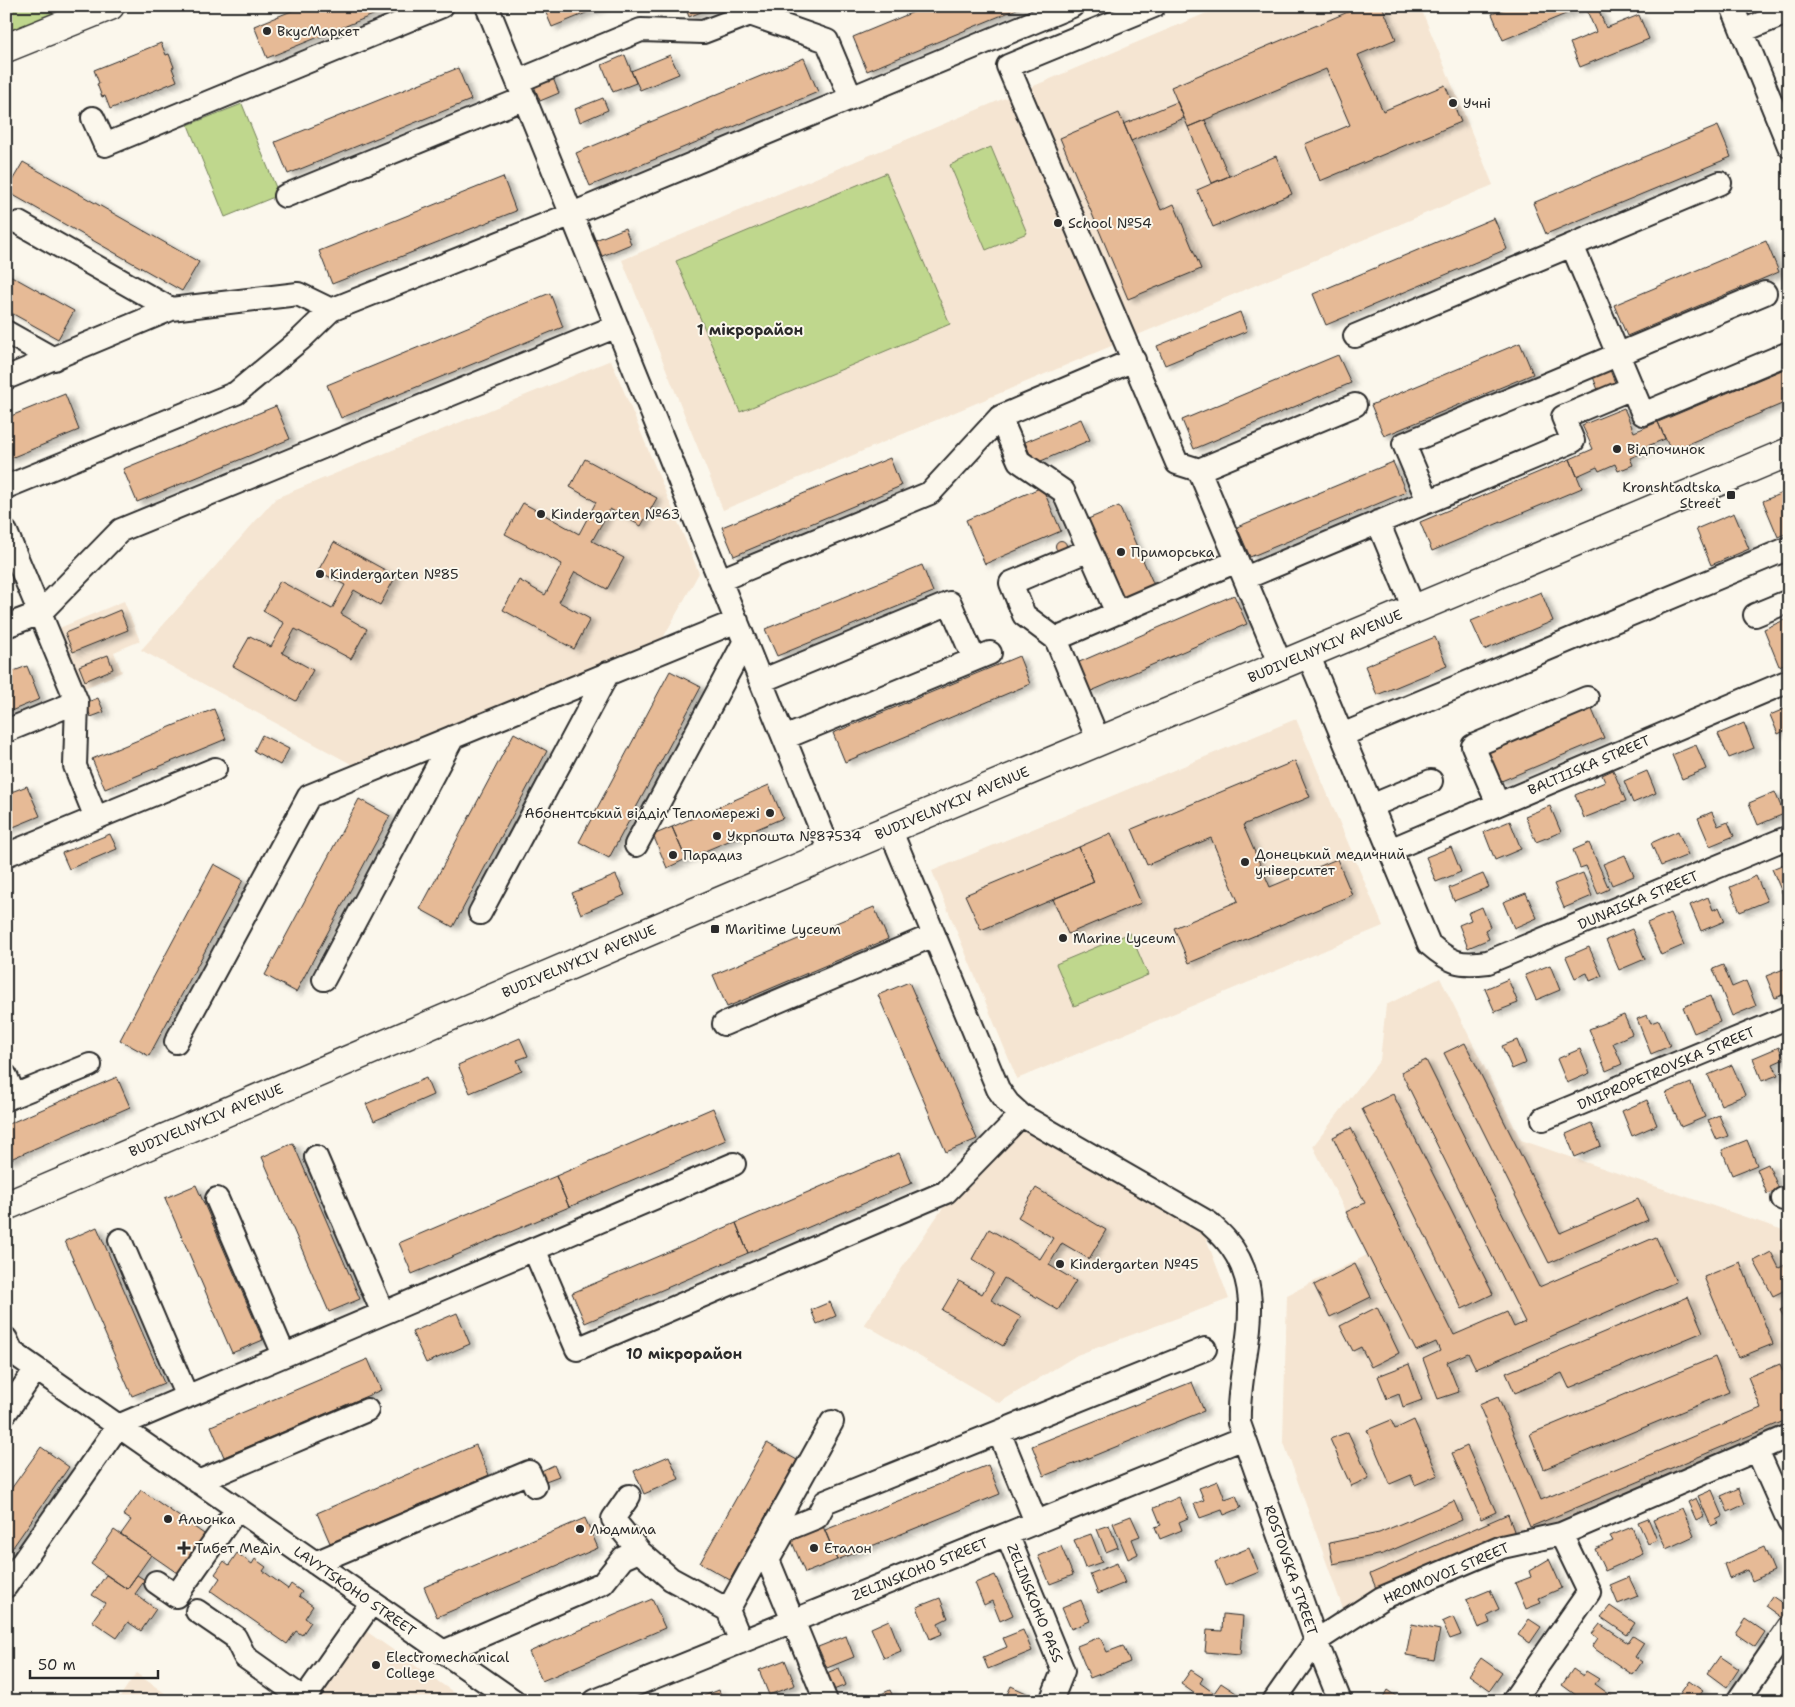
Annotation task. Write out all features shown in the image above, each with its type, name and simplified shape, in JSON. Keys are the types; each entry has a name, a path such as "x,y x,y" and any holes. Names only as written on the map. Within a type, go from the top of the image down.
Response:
{"main road":[{"path":"6,48 110,6"},
{"name":"BUDIVELNYKIV AVENUE","path":"6,1206 890,829 1789,452"}],"street":[{"path":"93,118 105,145 442,6"},
{"path":"487,6 831,854"},
{"path":"6,487 236,392 301,339 331,310 572,214 1072,6"},
{"path":"1154,6 1008,66 1177,463 1199,470 1355,405"},
{"path":"1732,6 1789,146"},
{"path":"285,196 521,89 641,30 703,32 749,10 827,41 851,98"},
{"path":"1742,31 1789,12"},
{"path":"1355,336 1720,183"},
{"path":"19,223 171,309"},
{"path":"1572,245 1643,414 1789,353"},
{"path":"1428,501 1404,444 1765,293"},
{"path":"6,378 171,309 298,294 331,310"},
{"path":"6,626 40,613 121,530 617,326"},
{"path":"6,332 54,358"},
{"path":"720,580 930,493 1000,416 1134,360"},
{"path":"1056,639 1117,613 1378,522 1573,441 1563,417 1632,388"},
{"path":"1000,416 1019,461 1063,491 1117,613"},
{"path":"1199,470 1281,665"},
{"path":"1378,522 1414,609"},
{"path":"6,532 77,702 75,766 96,818"},
{"path":"1342,735 1789,548"},
{"path":"1089,550 1011,584 1024,615 1056,639 1098,742"},
{"path":"1755,615 1789,601"},
{"path":"761,681 950,603 982,656 784,738"},
{"path":"176,1042 309,796 608,673 741,631"},
{"path":"636,845 741,631"},
{"name":"DUNAISKA STREET","path":"1308,654 1429,944 1445,958 1466,965 1488,962 1789,838"},
{"path":"480,913 608,673"},
{"name":"BALTIISKA STREET","path":"1390,850 1789,681"},
{"path":"1498,804 1473,746 1587,698"},
{"path":"6,731 77,702"},
{"path":"324,979 453,737"},
{"path":"6,855 215,769"},
{"path":"1371,806 1431,781"},
{"name":"ROSTOVSKA STREET","path":"890,829 998,1089 1008,1104 1021,1115 1209,1223 1226,1240 1239,1260 1248,1283 1251,1307 1238,1404 1239,1423 1316,1641 1340,1701"},
{"path":"724,1024 934,934"},
{"name":"DNIPROPETROVSKA STREET","path":"1543,1119 1789,1017"},
{"path":"9,1090 90,1065"},
{"path":"534,1249 577,1349 946,1192 1021,1115"},
{"path":"316,1157 383,1313"},
{"path":"6,1586 118,1426 734,1164"},
{"path":"217,1199 284,1355"},
{"path":"120,1240 187,1397"},
{"name":"LAVYTSKOHO STREET","path":"6,1339 12,1352 514,1701"},
{"path":"826,1701 768,1560 785,1530 817,1517 825,1502 1205,1349"},
{"path":"6,1412 36,1369"},
{"path":"198,1482 367,1410"},
{"path":"728,1610 832,1422"},
{"path":"999,1432 1036,1522"},
{"name":"HROMOVOI STREET","path":"1274,1701 1316,1641 1382,1598 1502,1547 1561,1534 1789,1436"},
{"name":"ZELINSKOHO STREET","path":"595,1701 1244,1438"},
{"path":"1757,1450 1789,1522"},
{"path":"315,1563 529,1472 535,1486"},
{"path":"629,1496 613,1519 639,1551 671,1579 728,1610 740,1642"},
{"path":"156,1582 176,1596 237,1509"},
{"name":"ZELINSKOHO PASS","path":"1006,1534 1062,1671 1051,1701"},
{"path":"1513,1701 1589,1592 1561,1534"},
{"path":"443,1652 602,1583 623,1558 639,1551"},
{"path":"197,1611 235,1637 244,1657 304,1699 372,1602"},
{"path":"1738,1701 1789,1628"}],"shaded area":[{"name":"School №54","path":"1223,6 1420,6 1493,185 723,510 622,260"},
{"path":"611,360 699,573 663,638 353,765 141,650 276,498"},
{"path":"124,601 140,641 114,652 122,672 82,689 57,629"},
{"path":"1296,719 1383,926 1017,1079 932,871"},
{"path":"1440,978 1521,1140 1789,1232 1789,1430 1560,1529 1500,1542 1343,1609 1283,1440 1287,1295 1367,1255 1313,1146 1380,1060 1386,1005"},
{"name":"Kindergarten №45","path":"1023,1128 1203,1230 1229,1299 1077,1355 999,1403 864,1324 942,1209"},
{"name":"Electromechanical College","path":"363,1629 466,1701 313,1701"},
{"path":"136,1673 176,1701 117,1701"}],"green space":[{"path":"6,6 88,6 6,40"},
{"path":"242,104 279,195 225,217 188,125"},
{"path":"991,147 1027,233 986,250 950,165"},
{"path":"886,173 950,324 740,412 676,261"},
{"path":"1130,933 1148,975 1074,1006 1056,964"}],"building":[{"path":"304,6 395,6 267,58 254,26"},
{"path":"543,6 603,6 552,27"},
{"path":"685,6 715,6 689,17"},
{"path":"928,6 1024,6 867,71 853,37"},
{"path":"1362,6 1382,6 1396,39 1358,55 1383,111 1445,85 1461,122 1320,181 1305,144 1350,125 1326,69 1188,127 1171,87"},
{"path":"1512,6 1585,6 1503,40 1492,14"},
{"path":"1585,6 1597,6 1606,28 1639,15 1649,39 1580,67 1570,43 1596,32"},
{"path":"161,43 166,55 169,54 177,81 110,109 105,96 102,97 94,70"},
{"path":"625,55 636,83 613,92 602,65"},
{"path":"670,55 679,74 640,90 631,71"},
{"path":"804,58 818,92 590,186 576,153"},
{"path":"458,68 471,100 288,174 275,142"},
{"path":"551,73 559,93 540,101 532,81"},
{"path":"603,98 608,110 580,122 575,109"},
{"path":"1177,102 1184,118 1131,141 1124,124"},
{"path":"1119,113 1161,210 1174,204 1201,269 1128,299 1060,138"},
{"path":"1205,120 1229,176 1212,183 1188,127"},
{"path":"1718,126 1731,157 1546,234 1533,203"},
{"path":"1276,156 1292,194 1213,227 1197,190"},
{"path":"23,162 199,262 182,291 6,191"},
{"path":"503,177 516,211 332,284 319,251"},
{"path":"1494,218 1507,249 1326,325 1313,294"},
{"path":"625,228 631,244 600,257 593,241"},
{"path":"1766,241 1779,272 1627,336 1614,305"},
{"path":"6,273 74,311 58,339 6,310"},
{"path":"550,293 563,327 341,418 327,385"},
{"path":"1240,312 1247,331 1165,365 1157,346"},
{"path":"1520,343 1533,374 1384,436 1371,405"},
{"path":"1338,355 1351,383 1194,449 1182,420"},
{"path":"1789,367 1789,401 1671,451 1658,422"},
{"path":"1610,370 1617,388 1600,395 1593,377"},
{"path":"65,394 79,430 6,460 6,418"},
{"path":"276,406 290,439 137,502 123,469"},
{"path":"1624,408 1634,432 1658,422 1665,439 1645,447 1647,451 1630,458 1633,465 1618,471 1615,464 1599,471 1597,467 1577,476 1570,459 1593,449 1582,425"},
{"path":"1081,419 1090,440 1034,464 1025,442"},
{"path":"890,458 901,486 734,556 722,527"},
{"path":"585,459 657,498 641,526 610,509 592,541 624,558 607,589 575,572 559,602 590,619 574,649 503,610 519,580 545,595 562,564 505,534 523,503 579,534 596,502 570,487"},
{"path":"1570,459 1582,488 1432,551 1420,522"},
{"path":"1393,462 1406,492 1250,557 1237,527"},
{"path":"1042,487 1061,531 985,564 966,520"},
{"path":"1789,490 1789,532 1778,537 1763,501"},
{"path":"1119,506 1154,585 1123,598 1088,519"},
{"path":"1734,513 1749,549 1711,565 1696,529"},
{"path":"1059,541 1063,541 1066,546 1065,550 1059,551 1056,548 1056,544"},
{"path":"334,542 396,576 380,605 354,590 341,614 367,629 351,659 295,629 282,653 313,670 296,701 233,666 250,636 271,647 284,623 263,611 280,581 332,609 345,585 318,571"},
{"path":"922,565 933,592 777,656 765,629"},
{"path":"1541,592 1553,621 1484,650 1471,621"},
{"path":"1234,595 1247,624 1089,692 1077,663"},
{"path":"120,610 128,630 73,652 65,633"},
{"path":"1789,618 1789,662 1779,666 1764,629"},
{"path":"1435,637 1447,666 1377,695 1365,666"},
{"path":"108,655 113,669 85,681 79,666"},
{"path":"1019,656 1030,684 845,762 833,733"},
{"path":"27,666 40,699 6,713 6,674"},
{"path":"670,671 701,687 609,858 579,842"},
{"path":"98,698 104,712 91,717 85,703"},
{"path":"1591,707 1604,738 1499,782 1486,752"},
{"path":"1789,707 1789,729 1778,734 1770,715"},
{"path":"214,709 226,739 105,789 92,759"},
{"path":"1744,723 1754,748 1729,758 1718,734"},
{"path":"514,733 547,751 453,927 420,909"},
{"path":"262,735 289,749 280,765 254,751"},
{"path":"1696,745 1706,769 1682,779 1672,755"},
{"path":"1295,761 1310,797 1243,825 1270,887 1337,859 1352,895 1189,963 1174,928 1238,901 1211,838 1147,865 1132,829"},
{"path":"1613,770 1626,801 1584,818 1575,795 1605,782 1602,775"},
{"path":"1647,771 1656,793 1633,803 1624,781"},
{"path":"769,785 783,818 686,859 672,827"},
{"path":"27,786 40,816 6,830 6,794"},
{"path":"1775,792 1784,814 1758,825 1749,803"},
{"path":"359,799 390,816 296,992 265,975"},
{"path":"1550,806 1561,832 1536,842 1525,816"},
{"path":"1712,812 1718,826 1728,822 1734,836 1710,846 1698,818"},
{"path":"1510,821 1521,849 1495,860 1484,832"},
{"path":"672,827 686,859 667,868 653,835"},
{"path":"1678,831 1688,855 1661,866 1651,843"},
{"path":"1111,833 1141,903 1068,934 1053,899 1094,882 1079,847"},
{"path":"110,834 117,849 69,869 62,853"},
{"path":"1589,843 1609,889 1598,894 1586,866 1580,868 1573,850"},
{"path":"1079,847 1094,882 981,930 965,895"},
{"path":"1451,847 1461,872 1436,882 1426,857"},
{"path":"1625,855 1634,876 1612,885 1603,864"},
{"path":"1789,862 1789,895 1784,897 1772,869"},
{"path":"214,864 243,880 149,1056 120,1040"},
{"path":"1583,873 1592,896 1564,908 1554,884"},
{"path":"1483,874 1489,887 1454,901 1449,888"},
{"path":"616,875 625,895 581,914 572,893"},
{"path":"1756,876 1767,901 1740,912 1730,887"},
{"path":"1526,893 1537,918 1514,928 1503,902"},
{"path":"1708,897 1713,910 1719,907 1725,921 1701,931 1690,905"},
{"path":"874,907 888,939 727,1007 713,975"},
{"path":"1482,907 1490,927 1485,930 1489,939 1468,948 1459,925 1471,920 1468,913"},
{"path":"1670,913 1684,945 1661,955 1647,923"},
{"path":"1632,929 1645,959 1619,970 1606,940"},
{"path":"1589,947 1602,976 1590,981 1587,973 1575,978 1566,957"},
{"path":"1550,965 1560,990 1536,1000 1525,975"},
{"path":"1723,965 1732,987 1746,981 1756,1006 1732,1016 1713,969"},
{"path":"1789,967 1789,992 1775,998 1766,976"},
{"path":"1508,979 1518,1003 1495,1012 1485,989"},
{"path":"909,982 977,1139 946,1152 878,995"},
{"path":"1710,996 1720,1022 1694,1033 1683,1007"},
{"path":"1624,1015 1632,1034 1613,1043 1622,1064 1606,1071 1589,1029"},
{"path":"1647,1015 1651,1023 1659,1020 1670,1046 1651,1054 1637,1019"},
{"path":"520,1038 528,1056 517,1060 522,1071 470,1093 458,1065"},
{"path":"1517,1040 1526,1063 1512,1069 1502,1046"},
{"path":"1465,1043 1560,1233 1638,1199 1648,1220 1549,1263 1444,1053"},
{"path":"1779,1047 1784,1059 1773,1064 1778,1075 1762,1081 1753,1058"},
{"path":"1580,1049 1590,1073 1567,1083 1557,1059"},
{"path":"1426,1060 1539,1287 1656,1237 1676,1282 1476,1369 1468,1353 1447,1362 1459,1392 1438,1399 1423,1359 1440,1351 1436,1342 1416,1351 1346,1212 1365,1203 1333,1137 1351,1128 1454,1335 1507,1312 1514,1327 1525,1322 1401,1072"},
{"path":"1732,1065 1745,1095 1721,1105 1708,1075"},
{"path":"117,1077 130,1107 6,1161 6,1125"},
{"path":"426,1078 433,1095 374,1121 366,1104"},
{"path":"1691,1083 1705,1117 1681,1127 1666,1093"},
{"path":"1393,1094 1493,1294 1462,1309 1362,1109"},
{"path":"1647,1100 1657,1125 1632,1136 1622,1111"},
{"path":"713,1108 726,1140 569,1207 556,1176"},
{"path":"1719,1115 1728,1136 1717,1140 1708,1120"},
{"path":"1591,1123 1601,1146 1575,1157 1566,1134"},
{"path":"1747,1140 1757,1165 1732,1175 1722,1150"},
{"path":"293,1143 360,1299 329,1312 262,1157"},
{"path":"899,1153 912,1183 748,1253 736,1223"},
{"path":"1768,1164 1779,1189 1767,1194 1757,1169"},
{"path":"556,1176 569,1207 412,1274 399,1243"},
{"path":"196,1185 263,1340 232,1353 165,1198"},
{"path":"1036,1188 1106,1230 1089,1259 1062,1243 1049,1265 1076,1281 1058,1310 1004,1278 991,1300 1021,1317 1003,1346 942,1310 959,1281 982,1294 994,1273 972,1259 989,1229 1040,1259 1053,1238 1018,1217"},
{"path":"736,1223 748,1253 585,1323 572,1293"},
{"path":"97,1227 164,1383 132,1396 65,1241"},
{"path":"1771,1252 1779,1268 1789,1263 1789,1288 1773,1296 1754,1261"},
{"path":"1740,1262 1773,1344 1738,1358 1704,1277"},
{"path":"1355,1264 1371,1297 1330,1317 1314,1285"},
{"path":"1688,1297 1703,1332 1569,1388 1562,1373 1515,1393 1506,1373"},
{"path":"830,1302 836,1316 817,1324 811,1310"},
{"path":"1789,1305 1789,1326 1780,1310"},
{"path":"1377,1307 1399,1353 1371,1367 1361,1347 1353,1351 1340,1326"},
{"path":"457,1313 470,1344 426,1363 412,1332"},
{"path":"1715,1357 1729,1392 1544,1469 1530,1434"},
{"path":"368,1359 381,1390 224,1457 211,1426"},
{"path":"1409,1364 1422,1400 1403,1407 1399,1394 1387,1399 1378,1376"},
{"path":"1780,1364 1789,1385 1789,1419 1530,1527 1479,1405 1498,1397 1541,1500 1761,1408 1748,1377"},
{"path":"1192,1382 1204,1411 1044,1476 1032,1446"},
{"path":"1391,1420 1395,1429 1414,1420 1438,1475 1415,1485 1411,1475 1390,1484 1367,1430"},
{"path":"1348,1432 1369,1478 1351,1486 1330,1439"},
{"path":"767,1443 797,1460 730,1580 700,1563"},
{"path":"476,1445 489,1475 330,1543 317,1513"},
{"path":"1467,1446 1496,1512 1481,1519 1452,1453"},
{"path":"41,1447 69,1467 6,1557 6,1496"},
{"path":"669,1456 679,1479 644,1494 634,1471"},
{"path":"554,1465 559,1476 543,1482 539,1472"},
{"path":"988,1465 1000,1494 837,1560 825,1530"},
{"path":"1218,1481 1225,1499 1236,1495 1241,1508 1224,1515 1222,1510 1200,1518 1194,1504 1204,1500 1199,1488"},
{"path":"1739,1488 1745,1504 1728,1512 1721,1496"},
{"path":"141,1490 207,1536 180,1575 121,1534 131,1520 123,1515"},
{"path":"1712,1490 1723,1516 1716,1520 1718,1523 1711,1526 1698,1496"},
{"path":"1179,1497 1188,1518 1179,1522 1182,1530 1160,1539 1155,1527 1161,1525 1154,1508"},
{"path":"1696,1498 1704,1516 1696,1520 1688,1502"},
{"path":"1454,1501 1462,1520 1383,1554 1333,1564 1329,1543 1379,1533"},
{"path":"1682,1508 1694,1536 1666,1549 1653,1520"},
{"path":"1508,1514 1515,1534 1378,1593 1370,1574"},
{"path":"1131,1516 1140,1536 1132,1539 1138,1554 1128,1559 1113,1523"},
{"path":"585,1518 598,1548 437,1617 424,1587"},
{"path":"1648,1518 1657,1540 1648,1544 1638,1522"},
{"path":"822,1524 837,1560 805,1573 790,1537"},
{"path":"1109,1525 1118,1547 1106,1552 1097,1529"},
{"path":"1632,1527 1643,1554 1605,1571 1595,1549 1613,1541 1610,1536"},
{"path":"114,1530 151,1555 127,1589 91,1564"},
{"path":"1091,1534 1102,1562 1085,1568 1074,1540"},
{"path":"1061,1546 1073,1575 1050,1584 1038,1556"},
{"path":"1764,1547 1774,1571 1752,1581 1748,1570 1729,1578 1724,1564"},
{"path":"1249,1548 1259,1572 1225,1586 1215,1562"},
{"path":"237,1553 252,1564 255,1559 266,1567 263,1571 288,1589 291,1584 302,1592 299,1596 313,1606 305,1618 311,1622 302,1635 296,1631 287,1644 211,1591 220,1578 215,1574 224,1561 229,1565"},
{"path":"1549,1559 1562,1588 1539,1598 1541,1603 1526,1609 1515,1583 1531,1577 1529,1571"},
{"path":"1117,1563 1125,1583 1098,1594 1090,1574"},
{"path":"106,1575 127,1589 137,1575 145,1580 135,1594 156,1609 141,1631 128,1622 117,1638 92,1621 105,1603 92,1595"},
{"path":"995,1575 1013,1615 1000,1621 992,1601 984,1605 975,1583"},
{"path":"1629,1577 1638,1596 1618,1604 1610,1585"},
{"path":"1490,1590 1499,1609 1487,1615 1490,1623 1478,1628 1466,1600"},
{"path":"1772,1596 1789,1608 1782,1618 1765,1606"},
{"path":"940,1598 948,1618 938,1623 942,1634 930,1639 917,1607"},
{"path":"652,1599 665,1628 542,1681 529,1652"},
{"path":"1081,1600 1090,1621 1071,1629 1062,1608"},
{"path":"1610,1606 1635,1623 1627,1635 1601,1617"},
{"path":"1223,1614 1243,1616 1240,1655 1205,1652 1207,1630 1222,1631"},
{"path":"1453,1617 1461,1635 1450,1639 1442,1622"},
{"path":"1529,1619 1541,1627 1530,1643 1518,1635"},
{"path":"1746,1619 1765,1632 1755,1647 1736,1634"},
{"path":"889,1620 901,1651 884,1658 871,1628"},
{"path":"1412,1624 1440,1630 1434,1660 1406,1655"},
{"path":"1600,1624 1628,1643 1633,1636 1644,1643 1635,1657 1642,1662 1633,1675 1592,1647 1598,1638 1592,1634"},
{"path":"1023,1630 1032,1651 988,1669 983,1657 1007,1647 1003,1638"},
{"path":"846,1636 854,1657 827,1668 818,1647"},
{"path":"1100,1637 1107,1652 1123,1646 1130,1662 1090,1678 1077,1646"},
{"path":"1720,1656 1739,1669 1727,1687 1708,1673"},
{"path":"1481,1658 1502,1673 1490,1690 1469,1675"},
{"path":"785,1660 795,1685 769,1695 759,1670"},
{"path":"839,1668 846,1685 831,1691 824,1674"},
{"path":"1573,1669 1583,1676 1586,1671 1599,1679 1595,1684 1613,1697 1610,1701 1584,1701 1562,1685"},
{"path":"1191,1670 1203,1678 1200,1683 1214,1693 1221,1683 1239,1695 1235,1701 1205,1701 1181,1684"},
{"path":"1689,1681 1703,1691 1699,1696 1706,1701 1675,1701"},
{"path":"1011,1686 1033,1696 1031,1701 1004,1701"},
{"path":"719,1690 723,1701 691,1701"},
{"path":"890,1690 895,1701 865,1701"},
{"path":"1387,1690 1403,1701 1381,1701"}],"place":[{"name":"ВкусМаркет","path":"267,31"},
{"name":"Учні","path":"1453,103"},
{"name":"School №54","path":"1058,223"},
{"name":"Відпочинок","path":"1617,449"},
{"name":"Kronshtadtska Street","path":"1731,495"},
{"name":"Kindergarten №63","path":"541,514"},
{"name":"Приморська","path":"1121,552"},
{"name":"Kindergarten №85","path":"320,574"},
{"name":"Абонентський відділ Тепломережі","path":"770,813"},
{"name":"Укрпошта №87534","path":"717,836"},
{"name":"Парадиз","path":"673,855"},
{"name":"Донецький медичний університет","path":"1245,862"},
{"name":"Maritime Lyceum","path":"715,929"},
{"name":"Marine Lyceum","path":"1063,938"},
{"name":"Kindergarten №45","path":"1060,1264"},
{"name":"Альонка","path":"168,1519"},
{"name":"Людмила","path":"580,1529"},
{"name":"Тибет Меділ","path":"184,1548"},
{"name":"Еталон","path":"814,1548"},
{"name":"Electromechanical College","path":"376,1665"}],"district":[{"name":"1 мікрорайон","path":"750,330"},
{"name":"10 мікрорайон","path":"684,1354"}]}
